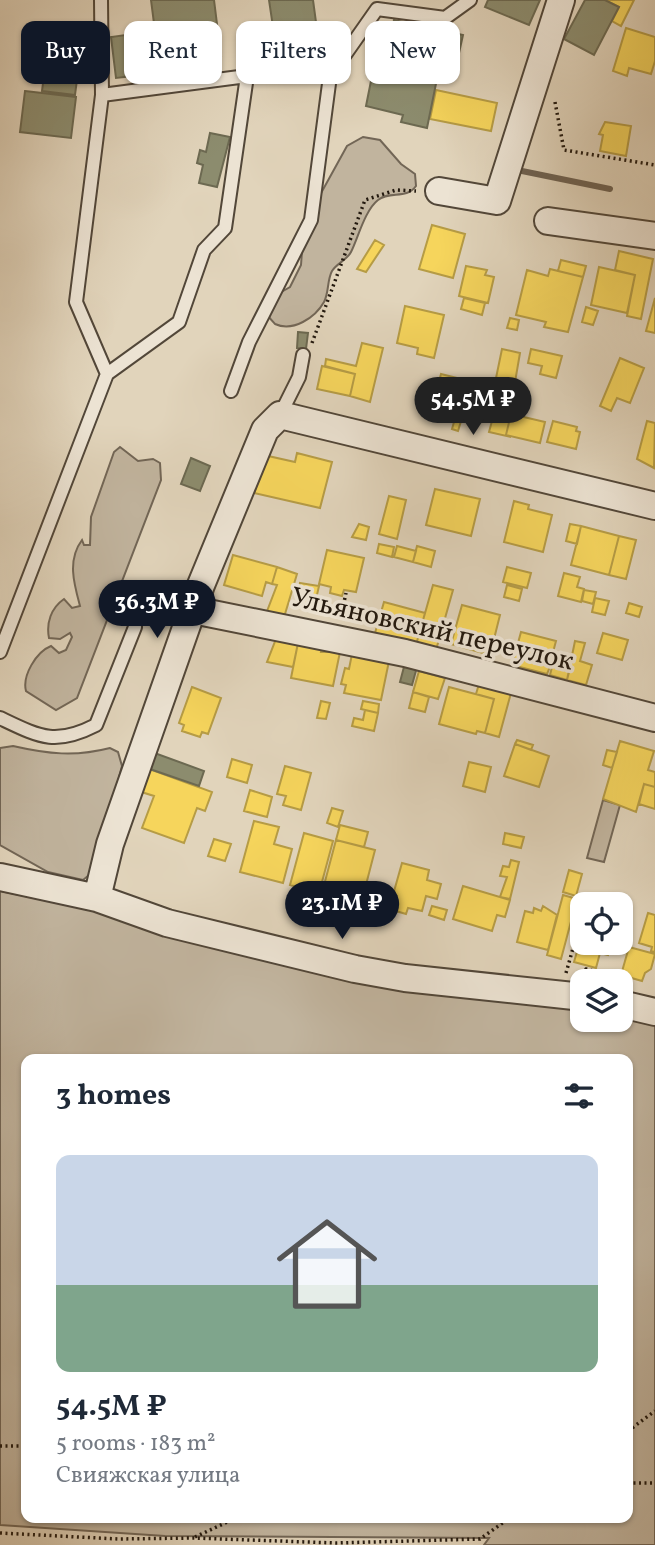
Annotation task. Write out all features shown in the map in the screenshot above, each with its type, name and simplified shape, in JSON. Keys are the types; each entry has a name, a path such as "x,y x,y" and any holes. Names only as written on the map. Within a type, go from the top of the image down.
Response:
{"street":[{"path":"439,191 497,201 561,0"},
{"path":"548,221 655,236"},
{"path":"97,898 110,844 193,610 265,430 280,415 655,506"},
{"name":"Ульяновский переулок","path":"193,610 405,653 655,718"},
{"path":"0,877 97,898 167,923 355,969 405,978 570,996"},
{"path":"633,1007 655,1012"}],"lane":[{"path":"100,0 102,95 76,302 107,374"},
{"path":"351,46 377,9 445,18 470,0"},
{"path":"102,95 236,77"},
{"path":"0,652 107,374 179,322 204,250 225,228 246,84"},
{"path":"231,391 248,342 311,220 329,84"},
{"path":"280,415 299,377 303,355"},
{"path":"0,718 55,740 73,737 96,724 135,627"}],"path":[{"path":"540,66 555,102 564,150 655,164"},
{"path":"303,355 315,338 365,200 396,190 439,191"},
{"path":"570,981 564,980 571,955"},
{"path":"633,1427 655,1411"},
{"path":"0,1446 21,1446"},
{"path":"633,1483 655,1483"},
{"path":"193,1538 225,1523"},
{"path":"0,1534 336,1543 480,1538 502,1523"}],"shaded area":[{"path":"363,137 380,140 401,164 415,174 416,186 408,193 383,197 373,205 351,252 332,271 326,298 315,313 296,325 275,324 266,314 277,289 283,291 290,287 301,265 304,224 347,146"},
{"path":"120,447 138,461 153,459 160,463 161,480 77,698 56,710 26,691 26,678 40,653 51,646 59,653 66,650 72,637 70,633 60,639 49,638 49,621 53,611 64,599 72,608 80,606 73,564 77,548 82,540 84,545 90,545 91,517 114,452"},
{"path":"13,746 61,753 85,753 110,748 118,752 122,766 94,871 83,880 48,872 0,845 0,748"},
{"path":"603,800 620,805 604,862 587,858"},
{"path":"0,891 570,1007 570,1032 633,1032 633,1019 655,1024 655,1545 484,1545 489,1538 165,1536 0,1525"}],"building: Homes":[{"path":"605,0 634,0 621,26 612,21 619,7"},
{"path":"626,28 655,37 655,61 651,74 629,68 627,76 613,71"},
{"path":"436,90 497,103 491,131 430,119"},
{"path":"605,122 631,126 626,156 600,151 603,135 599,134"},
{"path":"432,225 465,234 453,278 419,269"},
{"path":"375,240 384,245 366,272 357,269"},
{"path":"619,251 653,259 641,319 627,316 635,275 615,270"},
{"path":"561,260 586,266 583,277 558,271"},
{"path":"466,266 487,270 485,275 494,277 488,303 459,296"},
{"path":"599,267 635,275 627,313 591,305"},
{"path":"550,269 583,277 568,332 544,327 546,322 516,315 527,270 548,276"},
{"path":"464,298 485,303 482,315 461,309"},
{"path":"655,298 655,333 646,331"},
{"path":"405,306 444,315 434,358 417,354 418,348 397,343"},
{"path":"586,307 598,311 593,325 582,322"},
{"path":"510,318 519,320 517,330 507,328"},
{"path":"362,343 383,348 370,402 350,396 355,374 325,366 326,359 356,366"},
{"path":"502,349 520,353 515,382 496,378"},
{"path":"531,349 562,356 556,378 540,374 542,366 528,363"},
{"path":"620,358 644,368 630,403 617,398 611,411 600,406"},
{"path":"322,366 355,374 350,396 317,389"},
{"path":"441,374 473,382 458,431 452,429 454,422 430,416"},
{"path":"495,410 511,414 506,435 511,437 489,432"},
{"path":"511,414 545,422 540,443 506,435"},
{"path":"553,421 577,427 576,431 580,432 576,449 547,442"},
{"path":"647,421 655,423 654,468 637,459"},
{"path":"297,453 332,462 320,508 254,493 268,456 295,462"},
{"path":"435,489 480,499 471,536 426,525"},
{"path":"389,496 406,500 397,539 379,534"},
{"path":"514,501 529,505 528,509 552,515 543,552 504,542"},
{"path":"359,524 369,527 366,540 352,537"},
{"path":"570,524 581,526 577,544 566,541"},
{"path":"581,526 619,536 609,575 571,565"},
{"path":"619,536 636,540 626,579 609,575"},
{"path":"379,544 394,547 392,557 377,553"},
{"path":"397,546 416,551 413,562 394,557"},
{"path":"417,546 435,551 431,567 413,562"},
{"path":"327,550 364,558 356,592 344,590 342,596 330,593 331,587 319,584"},
{"path":"233,555 277,567 272,584 266,582 262,596 224,585"},
{"path":"277,567 297,574 282,624 264,619 277,585 272,584"},
{"path":"507,567 531,573 527,588 503,582"},
{"path":"564,573 580,577 577,587 584,589 581,602 558,596"},
{"path":"300,583 319,586 314,608 296,604"},
{"path":"433,585 453,590 436,650 416,645"},
{"path":"507,585 522,589 519,601 504,597"},
{"path":"584,590 596,592 593,604 582,601"},
{"path":"595,598 609,601 605,615 592,612"},
{"path":"384,602 425,613 416,645 375,633"},
{"path":"629,603 642,607 639,617 626,613"},
{"path":"462,605 500,615 490,655 451,644"},
{"path":"521,632 556,641 547,674 512,665"},
{"path":"603,633 628,640 622,660 597,653"},
{"path":"276,639 298,643 293,667 267,662"},
{"path":"575,641 585,643 580,661 592,665 586,685 567,680"},
{"path":"298,643 322,648 321,652 340,652 333,686 291,678"},
{"path":"352,654 389,661 381,700 344,693 346,685 341,684 345,668 349,669"},
{"path":"555,655 572,660 567,680 550,675"},
{"path":"419,671 445,678 438,699 413,692"},
{"path":"479,684 511,693 499,737 485,733 494,699 476,694"},
{"path":"192,687 221,698 208,734 202,732 200,737 182,731 184,725 179,723"},
{"path":"449,687 494,699 485,733 477,731 476,734 439,724"},
{"path":"413,692 429,697 425,712 409,708"},
{"path":"321,701 330,703 326,719 317,718"},
{"path":"363,701 379,704 378,713 361,709"},
{"path":"365,710 378,713 374,731 352,726 354,718 363,720"},
{"path":"517,740 533,745 531,750 515,744"},
{"path":"620,741 654,751 648,770 655,772 655,787 644,784 636,812 603,799"},
{"path":"515,744 549,756 539,787 504,776"},
{"path":"607,750 617,752 612,768 603,765"},
{"path":"232,759 252,765 247,783 227,777"},
{"path":"469,762 491,767 485,792 463,786"},
{"path":"285,766 311,773 301,810 283,805 286,796 277,794"},
{"path":"144,767 212,792 205,811 197,808 184,843 142,828 154,796 135,790"},
{"path":"644,784 655,787 655,809 639,804"},
{"path":"250,790 272,797 267,817 244,811"},
{"path":"332,808 343,811 338,827 327,823"},
{"path":"254,821 279,827 274,844 292,849 283,883 240,872"},
{"path":"340,825 368,832 364,847 336,840"},
{"path":"304,833 333,841 319,893 290,885"},
{"path":"505,833 524,837 521,848 503,844"},
{"path":"214,839 231,844 225,861 208,856"},
{"path":"336,840 375,850 361,904 338,898 334,892 323,889"},
{"path":"511,860 519,862 510,899 500,897 507,877 500,876 503,866 509,867"},
{"path":"402,863 429,870 427,880 441,884 437,899 426,896 422,911 408,908 406,914 389,909"},
{"path":"569,870 582,874 577,892 570,894 563,892"},
{"path":"463,886 510,900 505,917 497,915 492,931 453,919"},
{"path":"563,895 570,897 570,925 561,959 547,955"},
{"path":"432,906 447,910 444,920 429,915"},
{"path":"543,906 557,915 548,950 517,942 525,911 533,913 534,908 541,911"},
{"path":"648,913 655,915 655,952 651,951 652,947 639,943"},
{"path":"633,948 655,954 651,969 645,973 642,981 633,978 633,969 623,969 627,955 633,955"},
{"path":"576,955 599,955 596,968 574,962"}],"building: Industry":[{"path":"151,0 214,0 217,21 154,21"},
{"path":"269,0 313,0 316,21 272,21"},
{"path":"488,0 540,0 529,25 485,7"},
{"path":"585,0 605,0 619,7 594,55 564,39"},
{"path":"124,35 124,77 116,78 111,37"},
{"path":"43,84 76,84 75,95 42,91"},
{"path":"370,84 436,84 427,128 401,122 403,115 366,106"},
{"path":"25,91 76,97 71,138 20,132"},
{"path":"210,133 230,137 217,187 199,183 203,165 197,163 200,150 206,152"},
{"path":"298,332 308,333 306,349 297,348"},
{"path":"191,458 210,466 200,491 181,484"},
{"path":"405,663 417,667 412,685 400,682"},
{"path":"149,751 204,771 199,786 144,767"}],"waterway":[{"path":"522,171 610,189"}]}
